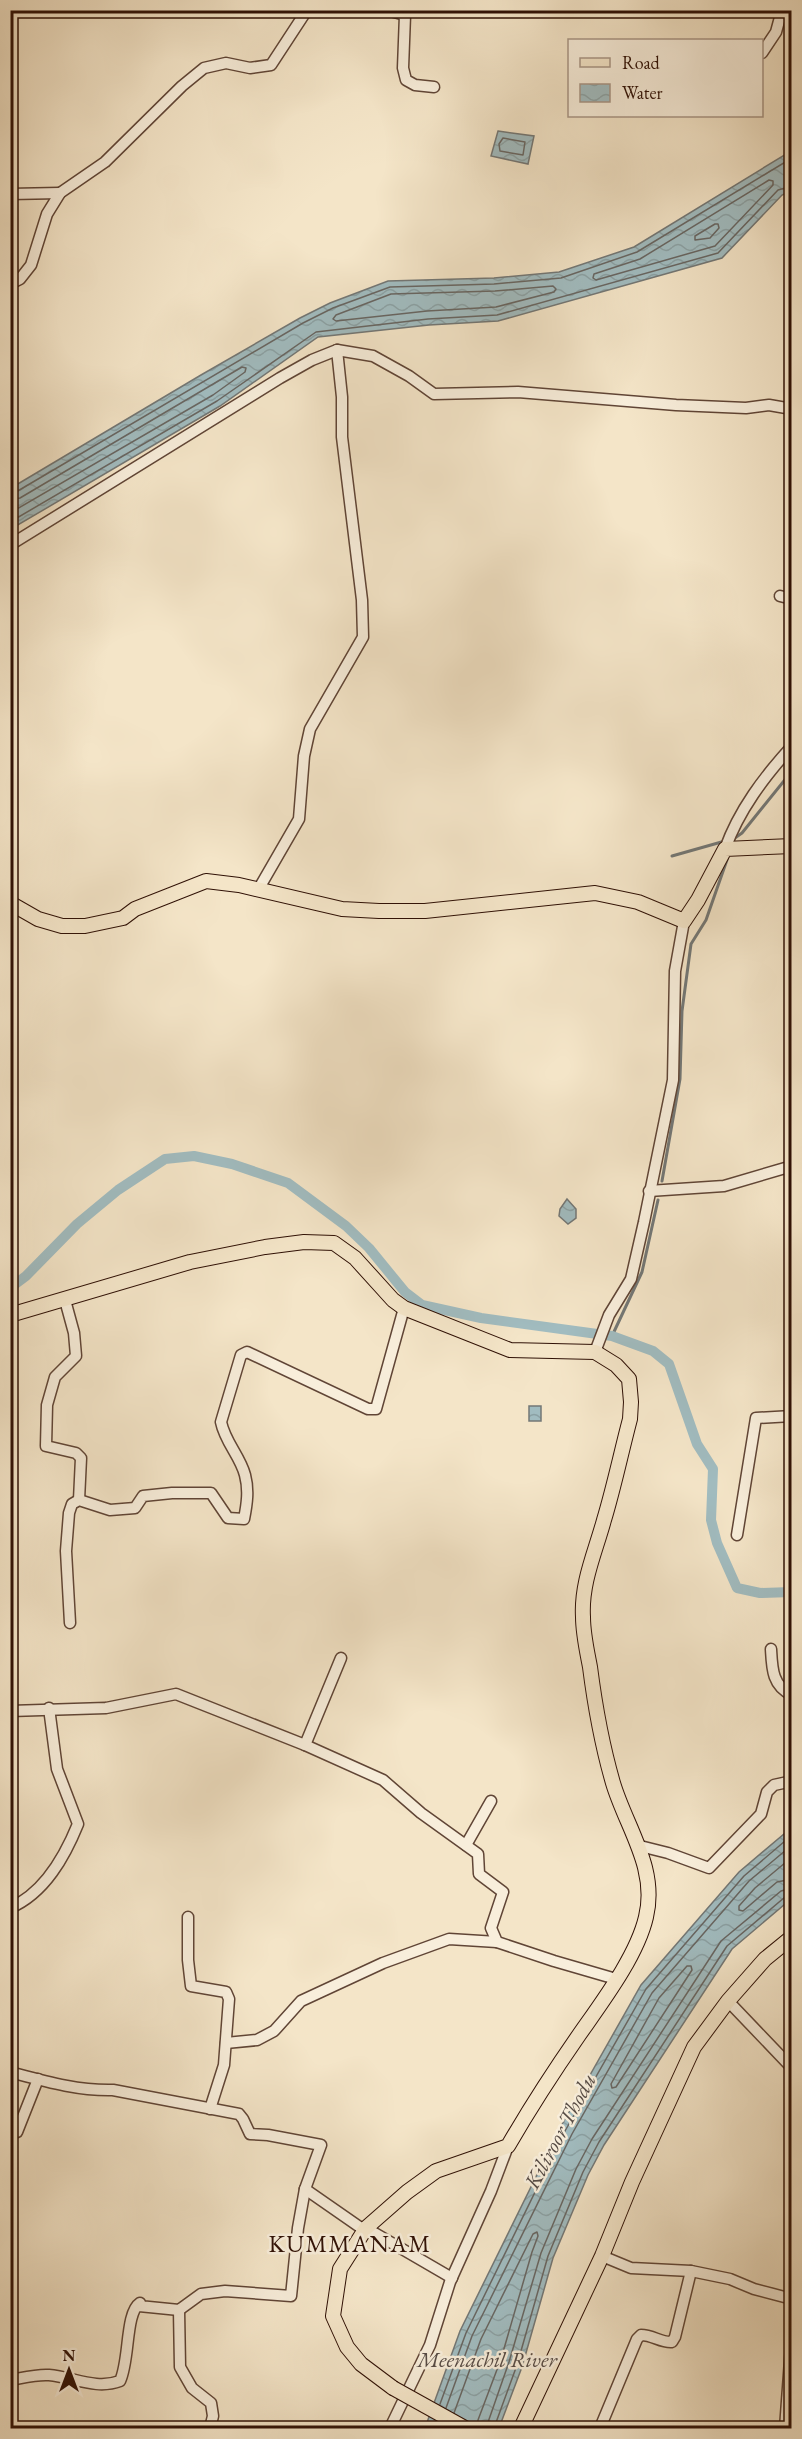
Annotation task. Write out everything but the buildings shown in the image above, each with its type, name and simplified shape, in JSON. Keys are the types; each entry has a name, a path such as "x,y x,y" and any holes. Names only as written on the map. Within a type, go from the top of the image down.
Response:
{"main road":[{"path":"10,903 38,919 62,926 85,926 123,918 135,909 206,881 239,885 342,909 425,911 595,893 638,902 684,921 728,846 792,846"},
{"path":"10,1315 190,1262 265,1247 304,1242 334,1243 355,1258 393,1300 404,1308 510,1350 597,1348 629,1379 630,1419 587,1575 583,1618 597,1718 607,1759 614,1786 640,1846 648,1891 646,1917 639,1936 616,1979 530,2107 508,2146 436,2170 365,2229 340,2269 333,2316 347,2346 361,2364 393,2388 465,2428"},
{"path":"521,2428 602,2256 632,2182 694,2048 728,2001 765,1959 792,1937"}],"street":[{"path":"10,284 20,279 31,265 47,214 60,194 105,162 182,86 204,68 226,63 250,68 271,65 307,10"},
{"path":"387,10 407,13 403,68 406,80 415,85 434,87"},
{"path":"763,52 776,32 782,10"},
{"path":"10,194 60,194"},
{"path":"10,545 280,378 312,360 337,350 373,356 409,376 434,394 519,392 676,405 746,408 769,405 792,409"},
{"path":"258,890 299,819 304,756 310,729 363,638 362,600 342,437 342,397 337,350"},
{"path":"780,596 792,599"},
{"path":"728,846 747,802 770,770 792,746"},
{"path":"597,1348 609,1315 631,1279 644,1222 672,1080 675,971 684,921"},
{"path":"649,1191 724,1186 792,1166"},
{"path":"65,1300 74,1333 76,1356 55,1377 47,1405 46,1446 76,1453 81,1458 79,1500"},
{"path":"70,1623 66,1551 69,1513 72,1504 79,1500 110,1510 135,1508 143,1496 212,1493 228,1518 244,1519 248,1500 245,1474 223,1432 221,1422 242,1355 247,1352 368,1408 376,1409 404,1308"},
{"path":"737,1535 756,1418 792,1416"},
{"path":"771,1649 772,1671 778,1684 792,1695"},
{"path":"305,1745 341,1658"},
{"path":"10,1711 106,1707 176,1694 305,1745 383,1780 422,1813 478,1854 479,1874 503,1892 491,1928 497,1942"},
{"path":"10,1908 38,1889 66,1853 78,1824 57,1769 49,1708"},
{"path":"640,1846 668,1853 709,1868 761,1814 767,1792 774,1785 792,1781"},
{"path":"466,1845 491,1801"},
{"path":"189,1917 191,1986 226,1992 230,2008 224,2065 210,2109"},
{"path":"226,2043 257,2040 274,2031 301,2001 394,1959 449,1939 497,1942 554,1962 616,1979"},
{"path":"728,2001 792,2068"},
{"path":"10,2072 75,2088 113,2090 239,2114 250,2134 321,2145 305,2189 298,2228 291,2296 225,2291 201,2294 179,2310 139,2306 140,2303 135,2306 128,2331 128,2349 120,2380 111,2384 92,2384 47,2374 10,2380"},
{"path":"17,2132 38,2079"},
{"path":"390,2428 430,2345 452,2278 492,2191 508,2146"},
{"path":"305,2189 365,2229 452,2278"},
{"path":"602,2256 631,2268 691,2271 730,2279 754,2289 792,2299"},
{"path":"600,2428 637,2339 641,2335 650,2335 666,2343 672,2342 675,2337 691,2271"},
{"path":"179,2310 180,2367 192,2388 211,2403 213,2416 210,2428"},
{"path":"785,2428 792,2333"}],"water":[{"path":"498,131 534,136 528,164 491,156"},
{"path":"791,151 791,191 782,195 722,258 498,321 429,325 318,337 220,406 11,529 11,488 201,375 330,303 388,281 494,278 559,272 634,247"},
{"path":"567,1199 576,1209 576,1218 568,1224 559,1216 560,1209"},
{"path":"529,1406 541,1406 541,1421 529,1421"},
{"name":"Meenachil River","path":"791,1828 791,1899 732,1949 604,2145 588,2175 553,2258 522,2367 499,2428 425,2428 460,2331 560,2128 641,1985 739,1872"}],"waterway":[{"path":"732,840 742,833 792,771"},
{"path":"672,856 725,841"},
{"path":"662,1181 680,1079 682,1011 691,944 706,920 728,857"},
{"path":"10,1288 26,1276 77,1224 118,1190 165,1159 194,1156 232,1164 288,1183 346,1226 369,1248 405,1292 422,1305 481,1318 612,1336 653,1351 669,1364 697,1444 713,1469 711,1520 717,1543 737,1588 760,1593 792,1592"},
{"path":"612,1336 642,1272 658,1200"}],"district":[{"name":"KUMMANAM","path":"350,2243"}],"water label":[{"name":"Kiliroor Thodu","path":"560,2131"}]}
